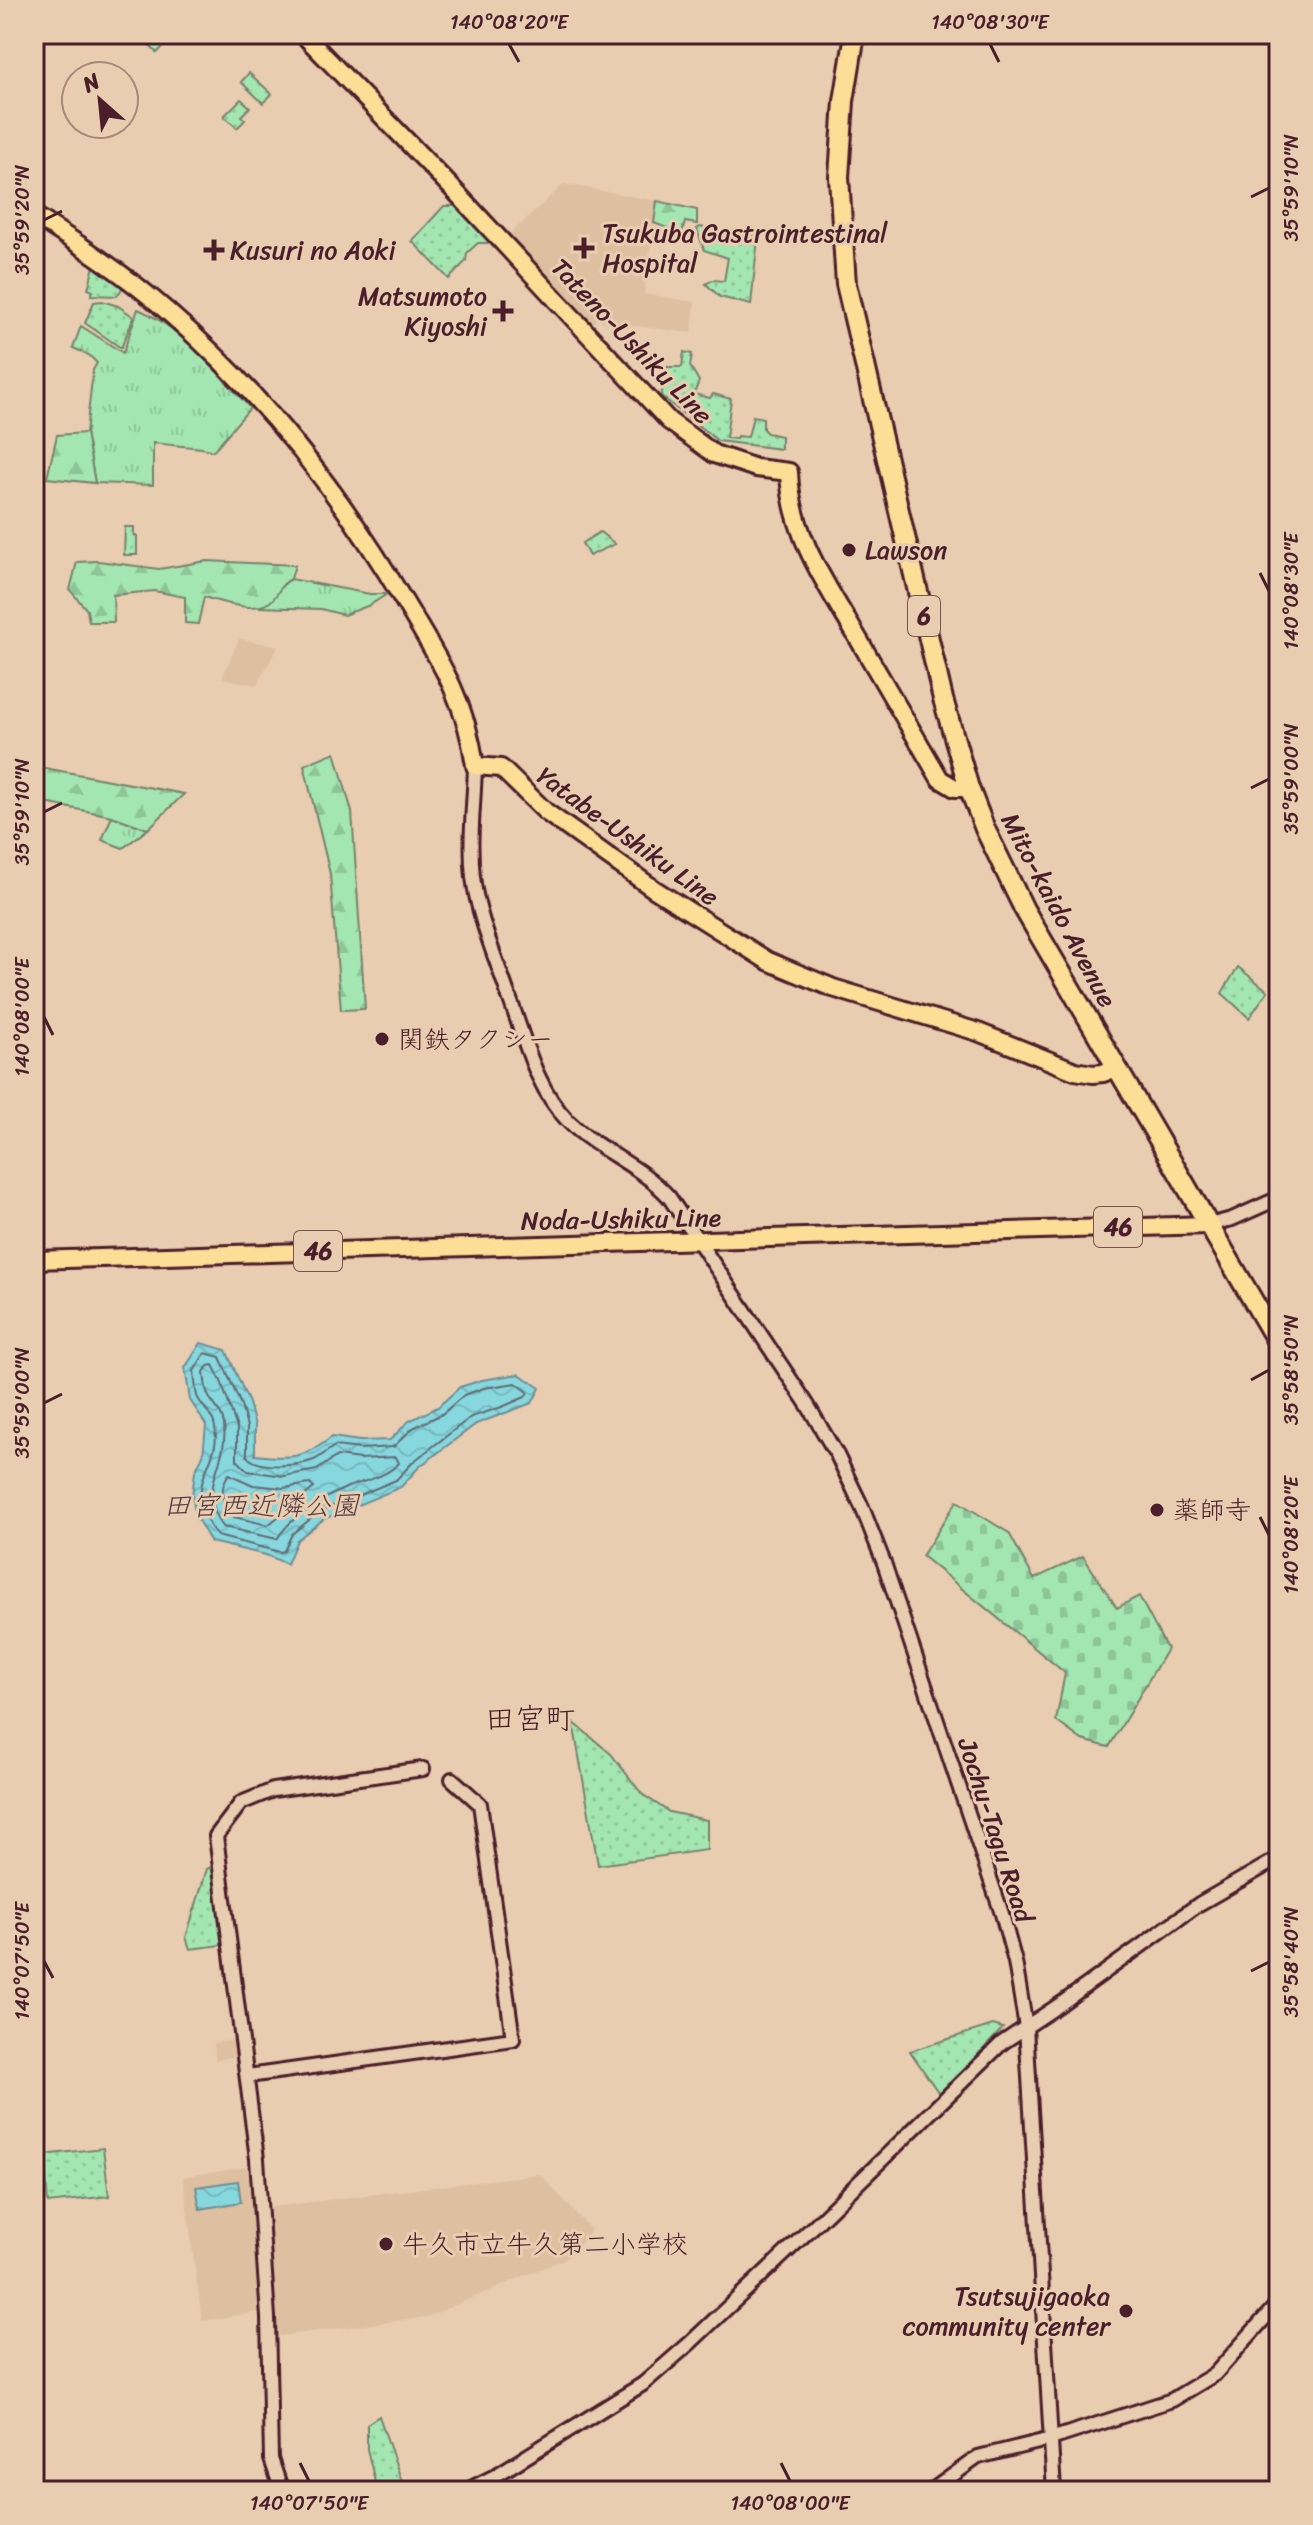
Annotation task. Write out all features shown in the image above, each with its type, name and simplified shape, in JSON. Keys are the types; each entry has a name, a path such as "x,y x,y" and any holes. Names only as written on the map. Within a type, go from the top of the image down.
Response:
{"highway":[{"name":"Mito-kaido Avenue","path":"855,34 844,101 839,177 846,284 943,699 969,788 985,829 1024,909 1279,1345"}],"main road":[{"name":"Tateno-Ushiku Line","path":"303,34 460,196 669,421 714,454 756,468 789,472 798,529 820,573 940,779 955,788 969,788"},
{"path":"34,215 122,274 167,310 285,431 358,527 440,662 462,704 475,766"},
{"name":"Yatabe-Ushiku Line","path":"475,766 501,768 546,812 657,891 768,961 833,988 963,1027 1075,1071 1103,1073 1115,1068"},
{"name":"Noda-Ushiku Line","path":"34,1260 1209,1225"}],"street":[{"name":"Jochu-Tagu Road","path":"475,766 471,855 477,897 542,1083 565,1118 583,1135 647,1174 669,1197 807,1404 837,1455 862,1507 888,1575 1002,1914 1015,1962 1026,2027 1054,2491"},
{"path":"1209,1225 1232,1219 1279,1198"},
{"path":"282,2491 271,2459 262,2201 216,1836 241,1803 273,1790 423,1769"},
{"path":"248,2076 513,2039 480,1804 452,1779"},
{"path":"465,2491 508,2469 643,2384 731,2305 1002,2043 1199,1904 1279,1858"},
{"path":"931,2491 978,2457 1051,2439 1172,2400 1215,2374 1279,2302"}],"shaded area":[{"name":"Tsukuba Gastrointestinal Hospital","path":"564,184 657,201 644,294 695,302 692,333 603,322 597,318 591,326 507,237"},
{"path":"239,639 278,646 257,685 222,678"},
{"path":"234,2040 235,2056 215,2060 214,2043"},
{"name":"牛久市立牛久第二小学校","path":"247,2167 254,2209 540,2174 591,2230 569,2257 427,2317 279,2336 275,2309 202,2321 183,2177"}],"green space":[{"path":"144,34 176,34 157,53 141,37"},
{"path":"249,73 272,94 263,103 241,82"},
{"path":"241,99 250,107 241,116 245,120 237,128 224,116"},
{"path":"657,201 697,210 697,224 685,222 681,236 677,236 670,229 654,223"},
{"path":"444,206 462,206 494,239 490,243 478,243 449,279 412,241"},
{"path":"697,229 758,237 751,305 720,297 706,284 713,280 724,281 728,258 704,250"},
{"path":"94,266 123,287 117,296 91,295 93,291 88,289"},
{"path":"94,302 118,306 134,317 121,348 85,323"},
{"path":"138,309 185,339 250,408 213,451 153,443 153,485 95,483 86,433 93,370 97,363 89,355 73,348 81,326 123,353"},
{"path":"684,352 692,354 690,366 699,381 694,394 710,398 713,394 731,399 726,438 748,437 753,416 763,418 763,429 767,433 781,436 781,449 718,441 661,396 667,367 682,367"},
{"path":"86,433 95,483 47,478 57,435"},
{"path":"125,527 134,527 137,555 124,555"},
{"path":"600,532 615,544 589,556 582,543"},
{"path":"98,561 159,569 207,561 295,565 291,579 274,598 260,606 240,606 204,597 198,624 185,623 185,597 154,591 113,595 114,622 89,622 87,610 70,590 77,562"},
{"path":"291,579 370,594 387,594 370,605 344,615 321,609 261,607"},
{"path":"335,752 352,812 365,1009 341,1010 330,874 304,765"},
{"path":"34,766 184,794 148,829 112,816 34,801"},
{"path":"112,816 148,829 123,848 102,840"},
{"path":"1238,967 1268,991 1249,1018 1222,993"},
{"path":"957,1501 1009,1533 1034,1579 1083,1556 1117,1608 1139,1596 1167,1649 1109,1747 1082,1740 1056,1721 1065,1673 922,1556"},
{"path":"573,1722 611,1754 642,1794 669,1812 707,1820 707,1850 598,1865"},
{"path":"211,1867 215,1870 224,1938 221,1945 190,1949 186,1937 207,1869"},
{"path":"993,2025 1003,2028 940,2095 910,2051"},
{"path":"103,2148 109,2196 48,2203 44,2155"},
{"path":"379,2416 402,2482 377,2490 367,2449 367,2424"}],"water":[{"name":"田宮西近隣公園","path":"201,1343 226,1350 249,1403 255,1426 255,1455 296,1456 313,1450 332,1437 360,1441 390,1440 409,1421 438,1407 460,1387 482,1380 519,1374 540,1388 532,1403 476,1424 419,1467 401,1487 324,1519 297,1540 287,1564 266,1555 211,1542 196,1517 192,1495 195,1472 203,1455 206,1425 190,1400 185,1368"},
{"path":"238,2181 241,2202 200,2209 196,2187"}],"place":[{"name":"Tsukuba Gastrointestinal Hospital","path":"584,248"},
{"name":"Kusuri no Aoki","path":"214,250"},
{"name":"Matsumoto Kiyoshi","path":"503,311"},
{"name":"Lawson","path":"849,550"},
{"name":"関鉄タクシー","path":"382,1039"},
{"name":"薬師寺","path":"1157,1510"},
{"name":"牛久市立牛久第二小学校","path":"386,2244"},
{"name":"Tsutsujigaoka community center","path":"1126,2311"}],"district":[{"name":"田宮町","path":"530,1719"}]}
